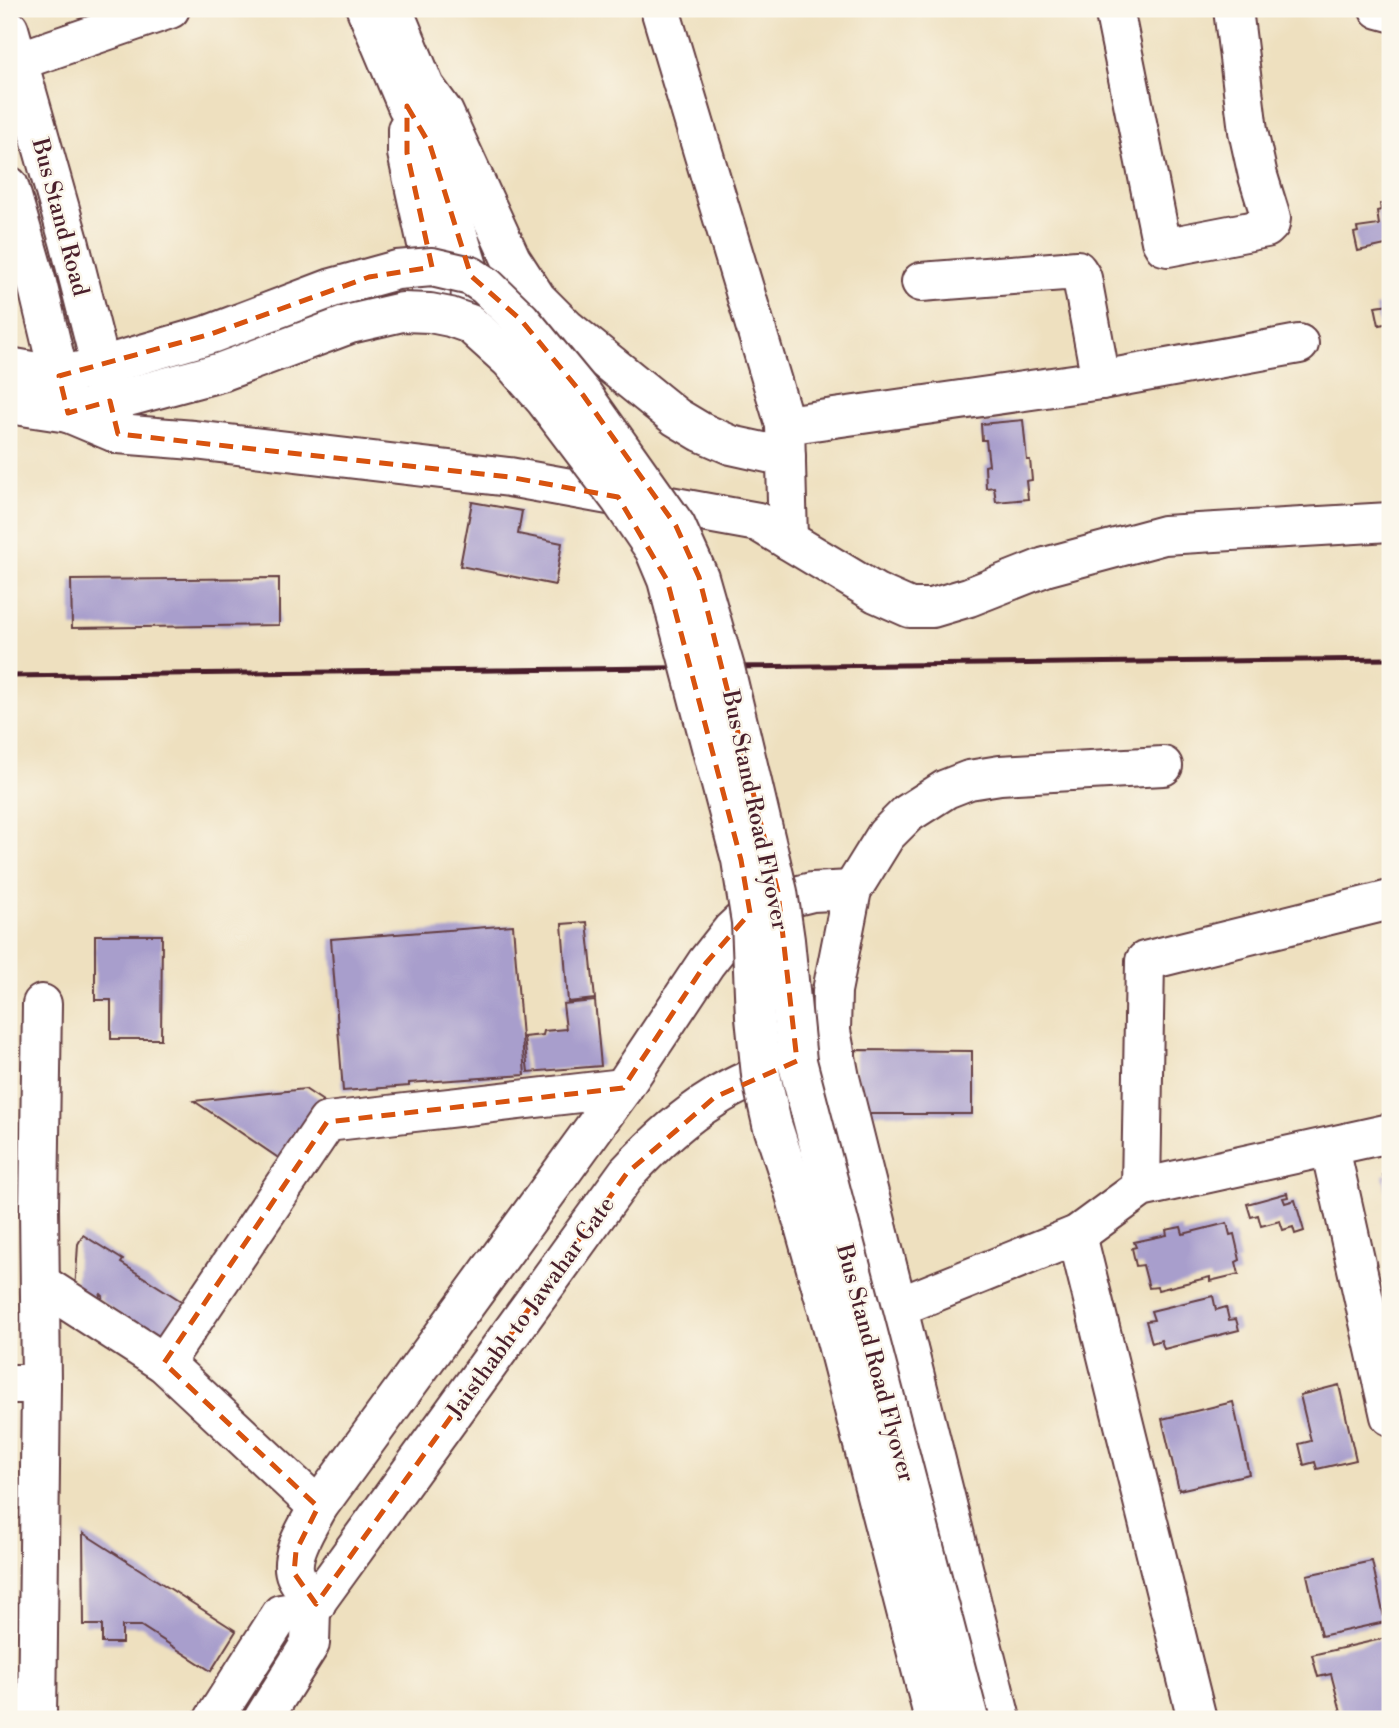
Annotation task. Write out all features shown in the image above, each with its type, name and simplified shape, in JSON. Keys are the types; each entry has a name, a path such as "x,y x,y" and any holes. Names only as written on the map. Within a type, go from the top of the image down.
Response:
{"street":[{"path":"13,45 170,9"},
{"path":"366,9 407,106 430,145 471,276 470,324"},
{"path":"393,9 425,87 444,113 511,259 537,299 566,328 676,416 701,432 731,445 785,441 1299,344"},
{"path":"660,9 785,441 788,540"},
{"path":"1114,9 1161,241 1168,247 1266,228 1270,224 1271,218 1248,131 1233,9"},
{"path":"1379,9 1390,12"},
{"name":"Bus Stand Road","path":"13,45 69,241 110,400"},
{"path":"407,106 407,153 432,267 430,313"},
{"name":"Bus Stand Road","path":"9,186 37,283 68,413"},
{"name":"Bus Stand Road Flyover","path":"110,400 211,334 345,284 397,270 432,267 455,271 471,276 486,286 521,320 583,395 676,526 699,577 724,668 778,892 797,1061 970,1719"},
{"path":"921,282 1077,270 1082,278 1101,380"},
{"name":"Bus Stand Road Flyover","path":"110,400 221,372 350,324 402,312 450,317 470,324 510,360 545,400 654,549 667,580 741,860 751,922 755,1017 761,1075 772,1124 831,1321 934,1719"},
{"path":"9,367 59,376 194,440 509,477 758,522 876,593 910,608 932,608 969,597 1045,567 1164,535 1390,522"},
{"path":"9,404 68,413 110,400"},
{"path":"1001,1719 840,1078 831,1031 832,991 852,890 886,835 907,814 946,789 969,780 1000,775 1163,766"},
{"path":"263,1719 310,1644 314,1607 294,1573 292,1563 318,1507 623,1088 706,963 732,930 748,915 775,901 812,892 852,890"},
{"path":"1141,1188 1145,961 1390,900"},
{"path":"37,1719 23,1549 25,1384 40,1283 24,1207 42,1004"},
{"name":"Jaisthabh to Jawahar Gate","path":"314,1607 627,1173 684,1118 715,1097 797,1061"},
{"path":"164,1363 327,1122 623,1088"},
{"path":"898,1307 1077,1236 1141,1188 1390,1133"},
{"path":"1330,1147 1390,1416"},
{"path":"1077,1236 1197,1719"},
{"path":"40,1283 164,1363 318,1507"},
{"path":"214,1719 281,1614 314,1607"}],"highlighted area":[{"path":"407,106 430,145 471,276 521,320 583,395 676,526 699,577 778,892 797,1061 715,1097 627,1173 316,1604 294,1573 296,1551 318,1507 164,1363 327,1122 623,1088 706,963 750,913 741,860 667,580 618,497 509,477 118,434 110,401 68,413 59,376 211,334 369,277 432,267 407,153"}],"building":[{"path":"1387,203 1390,210 1390,244 1358,251 1354,233 1358,232 1357,228 1379,225 1377,211 1381,210 1380,204"},
{"path":"1390,304 1390,323 1379,325 1375,306"},
{"path":"1023,420 1032,480 1026,481 1028,499 996,502 994,487 986,488 985,466 989,465 981,424"},
{"path":"472,502 522,511 518,534 562,543 555,585 460,566"},
{"path":"279,578 279,625 72,628 71,580"},
{"path":"587,922 595,999 568,1002 562,924"},
{"path":"513,925 525,1075 409,1083 409,1086 343,1091 331,939"},
{"path":"95,935 162,935 161,1039 111,1039 111,1000 95,1000"},
{"path":"595,1001 601,1066 528,1072 524,1037 543,1035 544,1031 566,1029 563,1004"},
{"path":"856,1050 972,1051 972,1114 855,1114"},
{"path":"305,1089 323,1101 283,1161 194,1101"},
{"path":"1390,1173 1390,1206 1389,1206 1383,1175"},
{"path":"1287,1193 1288,1197 1283,1198 1285,1203 1295,1200 1304,1231 1295,1234 1293,1227 1283,1230 1280,1221 1261,1226 1258,1215 1251,1217 1247,1204"},
{"path":"1227,1223 1230,1235 1234,1234 1240,1260 1236,1262 1239,1274 1210,1281 1210,1277 1158,1290 1157,1287 1149,1288 1143,1265 1136,1266 1132,1248 1136,1247 1134,1242 1167,1235 1166,1230 1181,1227 1183,1234"},
{"path":"83,1235 123,1260 121,1263 186,1304 160,1345 100,1300 103,1296 101,1294 95,1304 75,1292 78,1244"},
{"path":"1213,1296 1216,1310 1226,1307 1229,1320 1236,1319 1239,1330 1164,1349 1161,1340 1152,1343 1146,1321 1154,1320 1151,1311"},
{"path":"1339,1385 1356,1460 1317,1469 1315,1462 1304,1465 1299,1444 1311,1441 1300,1395"},
{"path":"1233,1402 1249,1474 1179,1490 1162,1419"},
{"path":"83,1533 236,1631 211,1671 141,1626 122,1626 122,1643 102,1643 102,1625 84,1625"},
{"path":"1372,1561 1385,1622 1321,1636 1307,1575"},
{"path":"1390,1637 1390,1719 1343,1719 1331,1674 1318,1677 1312,1655"}],"railway":[{"path":"9,676 1390,659"}]}
